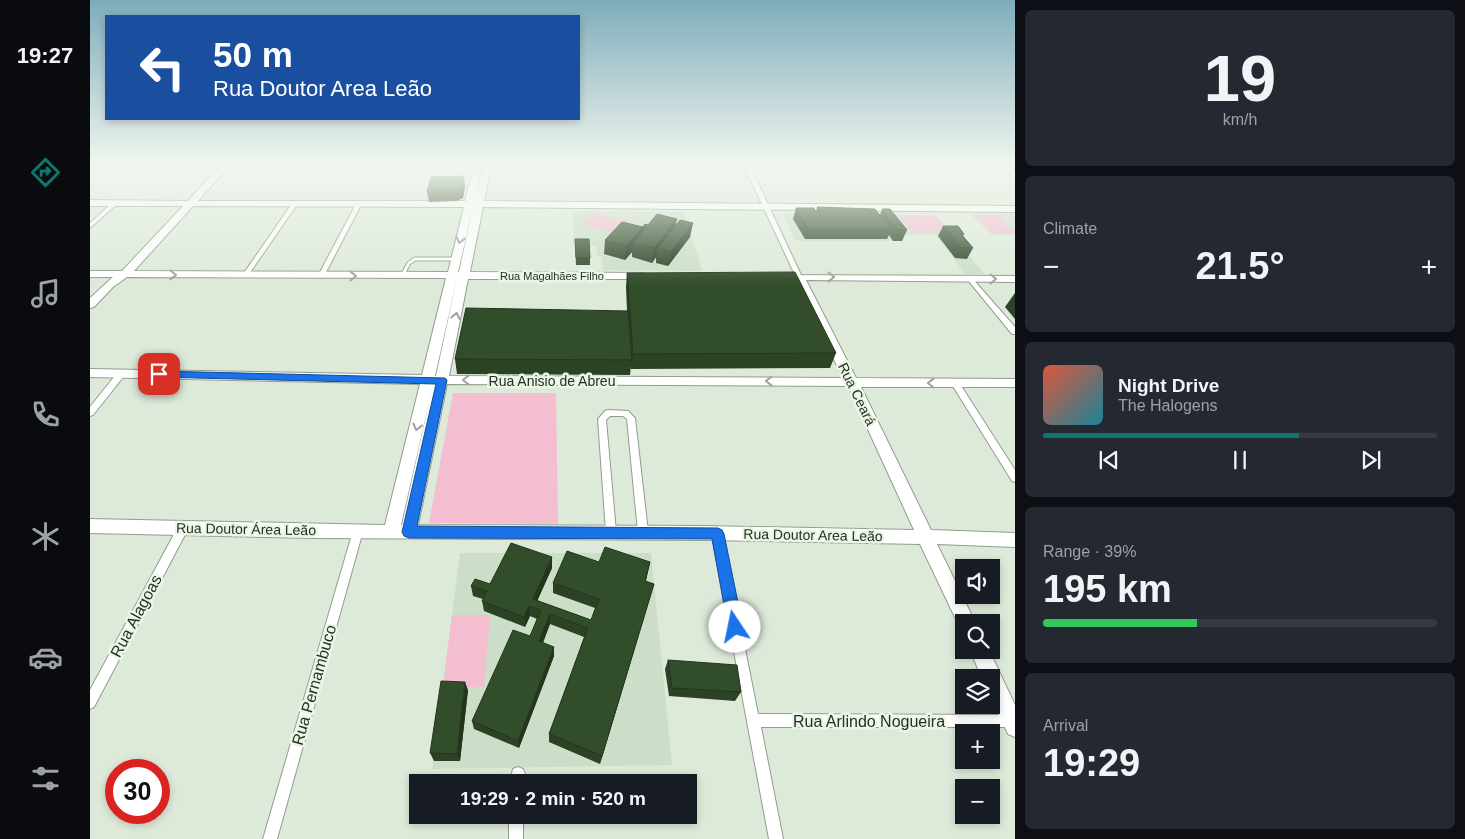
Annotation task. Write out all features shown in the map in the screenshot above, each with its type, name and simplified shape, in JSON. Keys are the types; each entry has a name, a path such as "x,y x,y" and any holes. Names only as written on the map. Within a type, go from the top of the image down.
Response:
{"main road":[{"path":"109,285 112,274 178,205"},
{"path":"109,285 125,274 189,205"},
{"path":"435,380 455,259 468,205"},
{"path":"400,532 435,380 464,275 479,205"},
{"path":"645,205 1015,209"},
{"name":"Rua Magalhães Filho","path":"90,274 659,276"},
{"path":"769,277 1015,279"},
{"name":"Rua Ceará","path":"799,277 852,382 962,614"},
{"name":"Rua Anisio de Abreu","path":"90,373 435,380 1015,383"},
{"name":"Rua Doutor Área Leão","path":"90,526 400,532"},
{"name":"Rua Doutor Area Leão","path":"400,532 643,532 926,536 1015,540"},
{"path":"983,659 1014,723"}],"street":[{"path":"90,226 113,205"},
{"path":"246,276 294,205"},
{"path":"321,276 358,205"},
{"name":"Rua Ceará","path":"766,206 799,277"},
{"path":"969,278 1015,332"},
{"path":"90,305 109,285"},
{"path":"90,413 120,374"},
{"path":"955,383 1015,478"},
{"path":"611,532 602,419 608,413 625,413 631,418 643,532"},
{"name":"Rua Alagoas","path":"90,703 183,528"},
{"name":"Rua Pernambuco","path":"270,839 358,531"},
{"path":"718,534 776,839"},
{"name":"Rua Arlindo Nogueira","path":"753,720 1014,723"},
{"path":"516,824 516,839"}],"lane":[{"path":"402,276 409,263 415,259 455,259"}],"shaded area":[{"path":"573,211 685,212 702,271 603,270 602,257 597,256 596,246 573,246"},
{"path":"593,213 631,222 620,234 581,224"},
{"path":"783,214 936,215 953,235 899,235 904,241 796,241"},
{"path":"970,214 1015,214 1015,235 992,235"},
{"path":"973,215 998,215 1015,234 992,234"},
{"path":"899,216 936,216 950,232 912,232"},
{"path":"937,236 953,236 984,274 965,274"},
{"path":"453,393 556,393 558,524 429,523"},
{"path":"460,553 651,553 672,765 432,769"},
{"path":"452,615 490,615 484,687 443,687"}],"building":[{"path":"817,207 875,209 881,217 888,217 882,209 890,209 907,230 898,230 890,220 885,220 892,229 808,229 796,208 814,208 816,212 821,212"},
{"path":"657,214 677,219 667,231 671,232 680,220 693,223 671,252 658,248 669,234 666,233 654,248 633,243 646,228 643,227 645,224 648,225"},
{"path":"622,222 643,227 626,246 605,240"},
{"path":"943,226 958,226 964,234 961,234 973,248 961,248"},
{"path":"575,239 589,239 590,258 576,258"},
{"path":"795,272 836,353 633,354 627,273"},
{"path":"466,308 628,311 632,360 455,359"},
{"path":"511,543 552,557 533,599 591,620 599,599 553,583 567,551 599,562 605,547 650,562 645,581 654,584 602,756 549,734 588,628 550,614 539,641 554,647 518,741 472,721 513,630 530,636 541,610 529,606 524,617 482,601 487,591 471,586 475,579 490,584"},
{"path":"668,660 737,665 741,692 672,688"},
{"path":"441,681 465,682 457,754 430,753"}],"route":[{"path":"159,374 442,380 409,532 718,534 735,627"}]}
